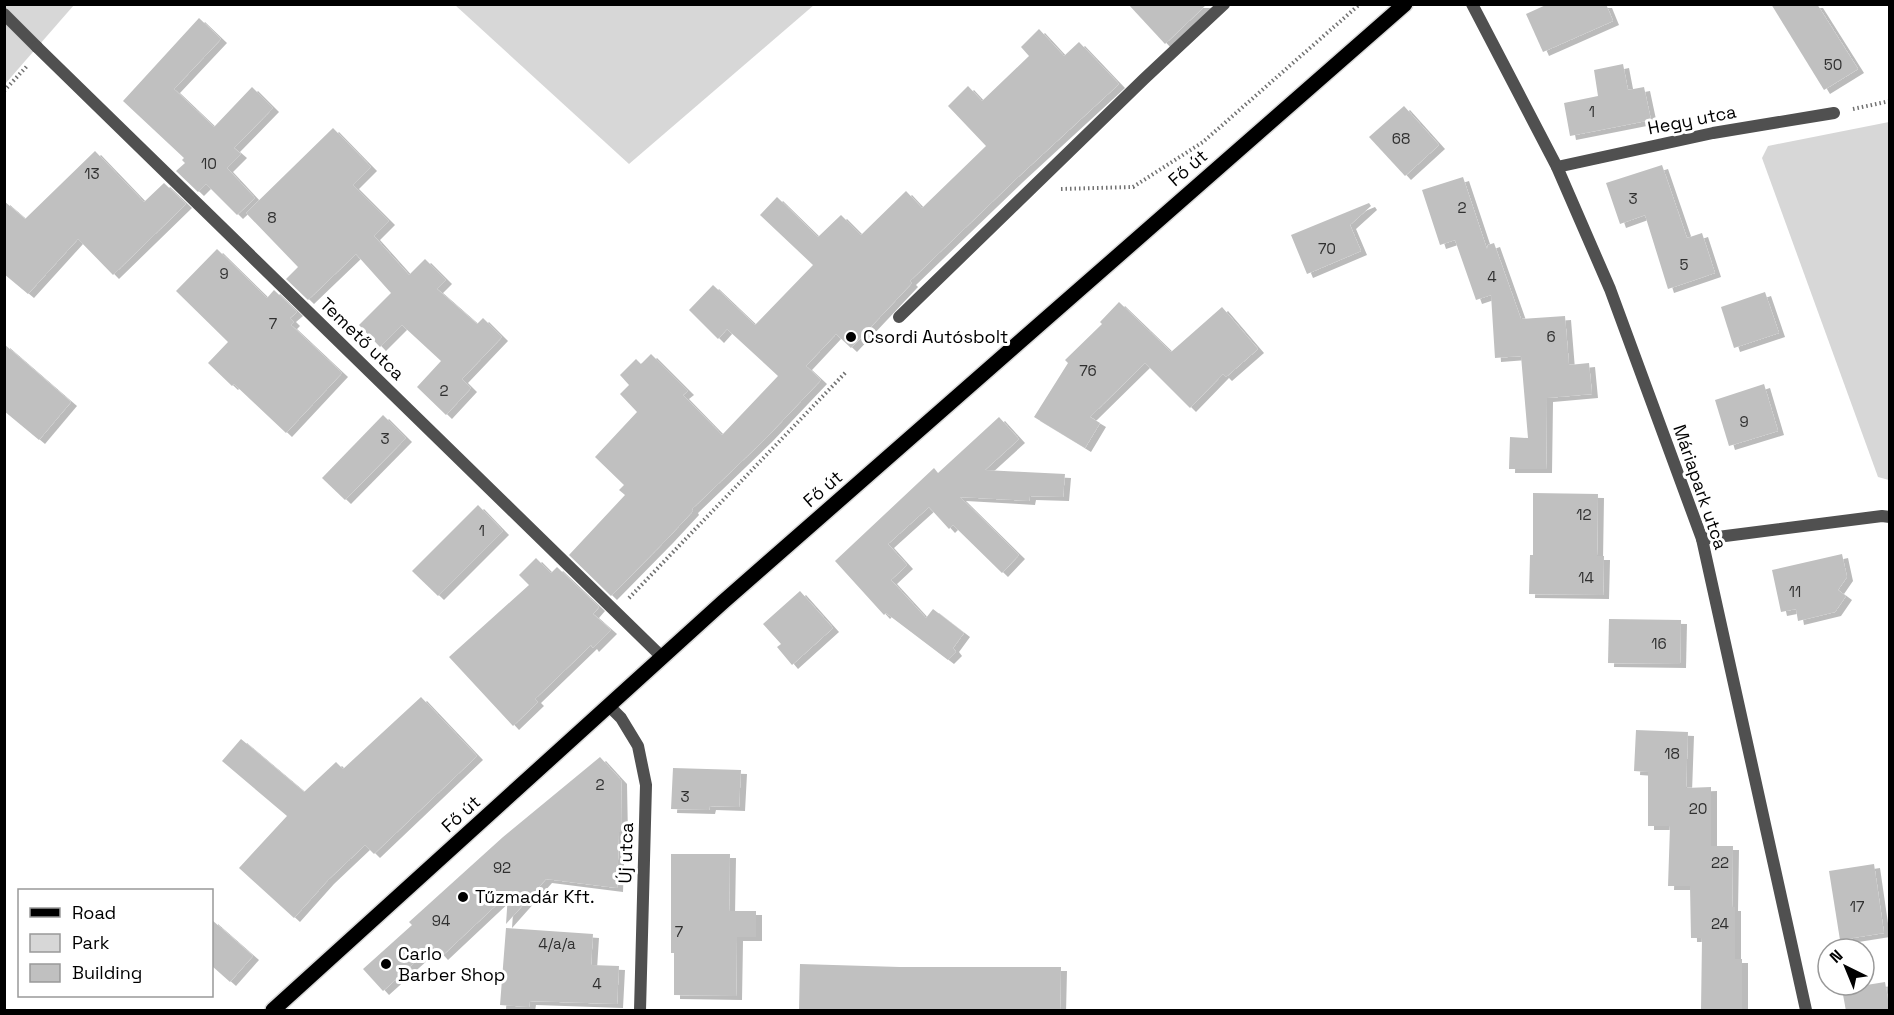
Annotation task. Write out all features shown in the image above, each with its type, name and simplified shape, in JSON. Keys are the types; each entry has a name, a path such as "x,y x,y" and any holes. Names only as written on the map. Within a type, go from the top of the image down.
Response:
{"main road":[{"name":"Fő út","path":"273,1011 662,657 1405,4"}],"street":[{"path":"899,317 1224,4"},
{"name":"Máriapark utca","path":"1472,4 1557,166 1610,289 1702,539 1806,1011"},
{"name":"Temető utca","path":"4,14 662,657"},
{"name":"Hegy utca","path":"1557,166 1713,133 1834,113"},
{"path":"1702,539 1882,516 1890,517"},
{"name":"Új utca","path":"609,706 621,718 638,746 646,785 640,1011"}],"path":[{"path":"1030,189 1133,187 1203,142 1359,4"},
{"path":"4,92 39,49"},
{"path":"1834,113 1890,101"},
{"path":"616,612 846,372"}],"green space":[{"path":"5,5 74,5 5,84"},
{"path":"455,5 814,5 629,164"},
{"path":"1890,122 1889,480 1878,477 1762,158 1768,146"}],"building":[{"path":"1128,4 1207,4 1165,44"},
{"path":"1548,4 1606,4 1613,21 1543,52 1526,14"},
{"path":"1771,4 1817,4 1858,69 1824,90"},
{"path":"199,18 221,39 174,89 214,127 252,87 273,108 234,148 241,154 227,168 255,198 237,215 206,184 198,192 176,171 185,163 182,160 184,158 123,101"},
{"path":"1039,29 1064,56 1079,42 1119,84 910,281 912,283 851,348 836,334 806,366 821,380 766,438 692,509 693,511 667,539 611,596 569,555 625,495 619,490 624,485 595,457 637,412 620,394 629,385 620,375 636,359 641,364 651,354 688,391 683,395 722,435 778,376 727,329 718,339 689,310 713,285 755,325 813,265 760,215 777,197 818,237 841,215 861,235 906,191 922,208 986,146 948,106 968,86 982,101 1029,56 1021,47"},
{"path":"1623,64 1628,90 1644,87 1651,120 1570,136 1564,103 1598,96 1594,70"},
{"path":"1404,106 1439,145 1405,176 1369,137"},
{"path":"333,128 371,167 353,185 389,221 374,236 409,275 425,259 446,280 437,289 477,324 483,318 502,337 462,379 471,388 446,415 417,387 441,361 402,325 380,347 359,325 391,293 356,254 308,300 286,279 298,267 246,213"},
{"path":"95,151 144,202 164,183 186,204 113,275 78,239 28,294 4,274 4,201 25,219"},
{"path":"1662,165 1687,238 1702,233 1715,273 1668,289 1645,215 1620,224 1606,183"},
{"path":"1463,177 1487,249 1488,245 1494,243 1521,319 1565,316 1569,365 1589,363 1592,394 1547,398 1546,469 1509,469 1510,437 1528,438 1521,356 1495,358 1491,295 1476,300 1455,240 1440,245 1422,190"},
{"path":"1369,203 1371,206 1350,225 1361,251 1307,274 1291,235"},
{"path":"217,249 267,298 274,290 297,312 290,318 294,322 291,325 342,373 286,433 208,363 228,342 176,291"},
{"path":"1765,292 1779,333 1734,348 1721,307"},
{"path":"1119,302 1171,352 1222,307 1258,349 1226,377 1223,374 1190,408 1145,363 1090,417 1100,423 1085,448 1034,417 1068,363 1065,360 1102,324 1100,322"},
{"path":"4,344 71,402 39,440 4,411"},
{"path":"1764,384 1778,431 1729,446 1715,400"},
{"path":"383,415 406,438 345,500 322,478"},
{"path":"999,417 1019,439 985,470 1065,474 1063,497 1030,496 1029,501 960,497 1019,555 1002,573 953,525 949,529 929,507 888,544 907,565 891,580 926,618 933,609 964,633 953,648 956,652 948,660 886,613 884,615 835,561 934,468 938,473"},
{"path":"1533,493 1598,494 1597,556 1604,556 1603,595 1529,594 1530,555 1533,555"},
{"path":"478,505 503,531 438,596 412,571"},
{"path":"1842,554 1847,577 1838,590 1846,596 1835,612 1798,621 1796,609 1781,612 1772,570"},
{"path":"536,558 551,573 557,567 599,607 593,614 611,630 593,648 591,645 535,699 538,702 513,726 449,657 529,585 519,575"},
{"path":"800,591 833,628 792,665 777,647 781,644 763,624"},
{"path":"1609,619 1681,620 1680,664 1608,663"},
{"path":"421,697 477,756 374,854 365,845 328,880 294,918 239,868 287,816 222,761 241,739 304,792 336,762 343,769"},
{"path":"1636,730 1688,732 1686,788 1711,787 1711,846 1733,846 1732,907 1735,907 1735,959 1742,959 1742,1011 1701,1011 1702,938 1691,938 1690,886 1668,886 1670,826 1648,826 1648,772 1634,771"},
{"path":"600,757 621,780 622,832 619,832 617,888 546,879 506,924 508,894 442,956 433,946 383,991 363,969 412,925 409,922 503,837"},
{"path":"673,768 741,770 739,807 710,806 709,810 671,809"},
{"path":"671,854 730,854 729,911 756,911 756,937 737,937 736,996 674,995 674,953 671,953"},
{"path":"1874,864 1884,933 1840,937 1829,871"},
{"path":"213,921 253,956 230,982 213,967"},
{"path":"506,928 593,934 591,965 619,966 617,1004 530,1001 529,1007 500,1005"},
{"path":"800,964 900,967 1061,967 1060,1009 799,1011"},
{"path":"1885,982 1890,1011 1846,1011 1843,997 1876,997 1876,983"}],"place":[{"name":"Csordi Autósbolt","path":"851,337"},
{"name":"Tűzmadár Kft.","path":"463,897"},
{"name":"Carlo Barber Shop","path":"386,964"}]}
